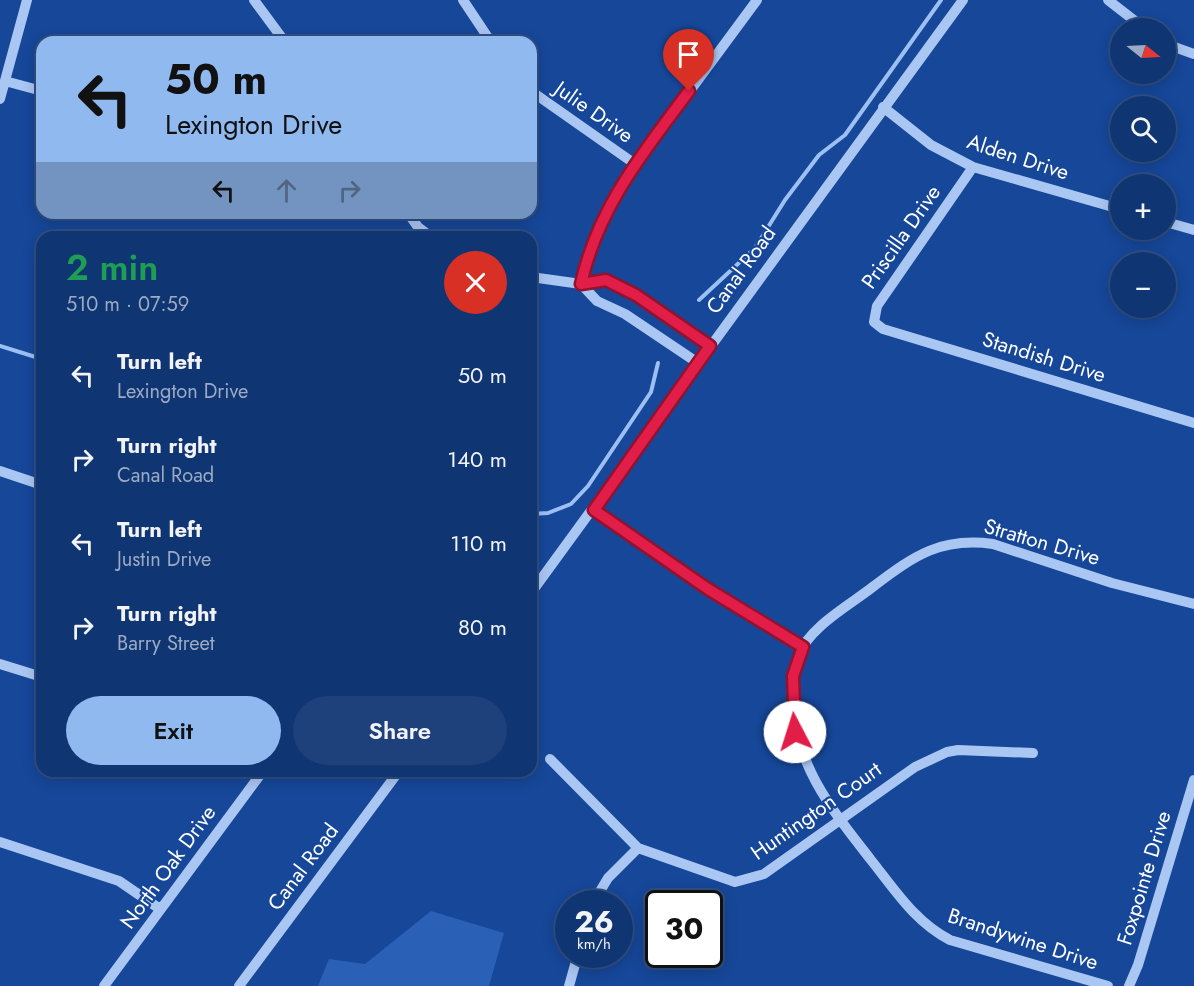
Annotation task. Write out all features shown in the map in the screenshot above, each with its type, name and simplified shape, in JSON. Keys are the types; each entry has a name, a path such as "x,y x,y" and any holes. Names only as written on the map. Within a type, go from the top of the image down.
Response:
{"street":[{"path":"0,99 27,0"},
{"path":"254,0 281,36"},
{"path":"463,0 487,36"},
{"path":"581,284 586,259 616,191 757,0"},
{"name":"Canal Road","path":"537,585 594,510 710,346 963,0"},
{"path":"1108,0 1131,18"},
{"path":"1176,48 1194,54"},
{"path":"5,81 36,90"},
{"name":"Julie Drive","path":"537,95 635,164"},
{"name":"Alden Drive","path":"883,107 924,140 973,167 1110,206"},
{"name":"Priscilla Drive","path":"883,329 873,318 877,306 973,167"},
{"path":"412,219 423,231"},
{"path":"1176,225 1194,230"},
{"path":"537,278 581,284 606,280 636,295 710,346"},
{"path":"581,284 597,301 625,314 698,363"},
{"path":"666,341 678,324"},
{"name":"Standish Drive","path":"883,329 1194,423"},
{"path":"0,471 36,483"},
{"path":"594,510 708,589 803,647"},
{"name":"Stratton Drive","path":"803,647 822,626 921,553 942,545 959,542 993,544 1112,583 1194,604"},
{"name":"Brandywine Drive","path":"803,647 793,676 795,732 810,775 839,819 908,907 931,930 979,950 1108,986"},
{"path":"0,664 36,675"},
{"name":"Huntington Court","path":"550,759 638,848 735,882 764,874 915,767 946,752 1034,753"},
{"name":"North Oak Drive","path":"104,986 259,777"},
{"name":"Canal Road","path":"239,986 395,777"},
{"name":"Foxpointe Drive","path":"1129,986 1138,965 1194,780"},
{"path":"0,842 119,881 160,909"},
{"path":"601,890 608,878 638,848"},
{"path":"569,986 574,968"}],"shaded area":[{"path":"431,911 504,933 489,986 318,986 329,959 365,964"}],"waterway":[{"path":"699,300 755,248 785,200 819,155 845,135 941,0"},
{"path":"0,346 36,357"},
{"path":"537,514 548,513 571,504 588,486 651,392 658,363"}],"route":[{"path":"689,91 616,191 586,259 581,284 606,280 636,295 710,346 594,510 708,589 803,647 798,655 793,676 795,732"}]}
